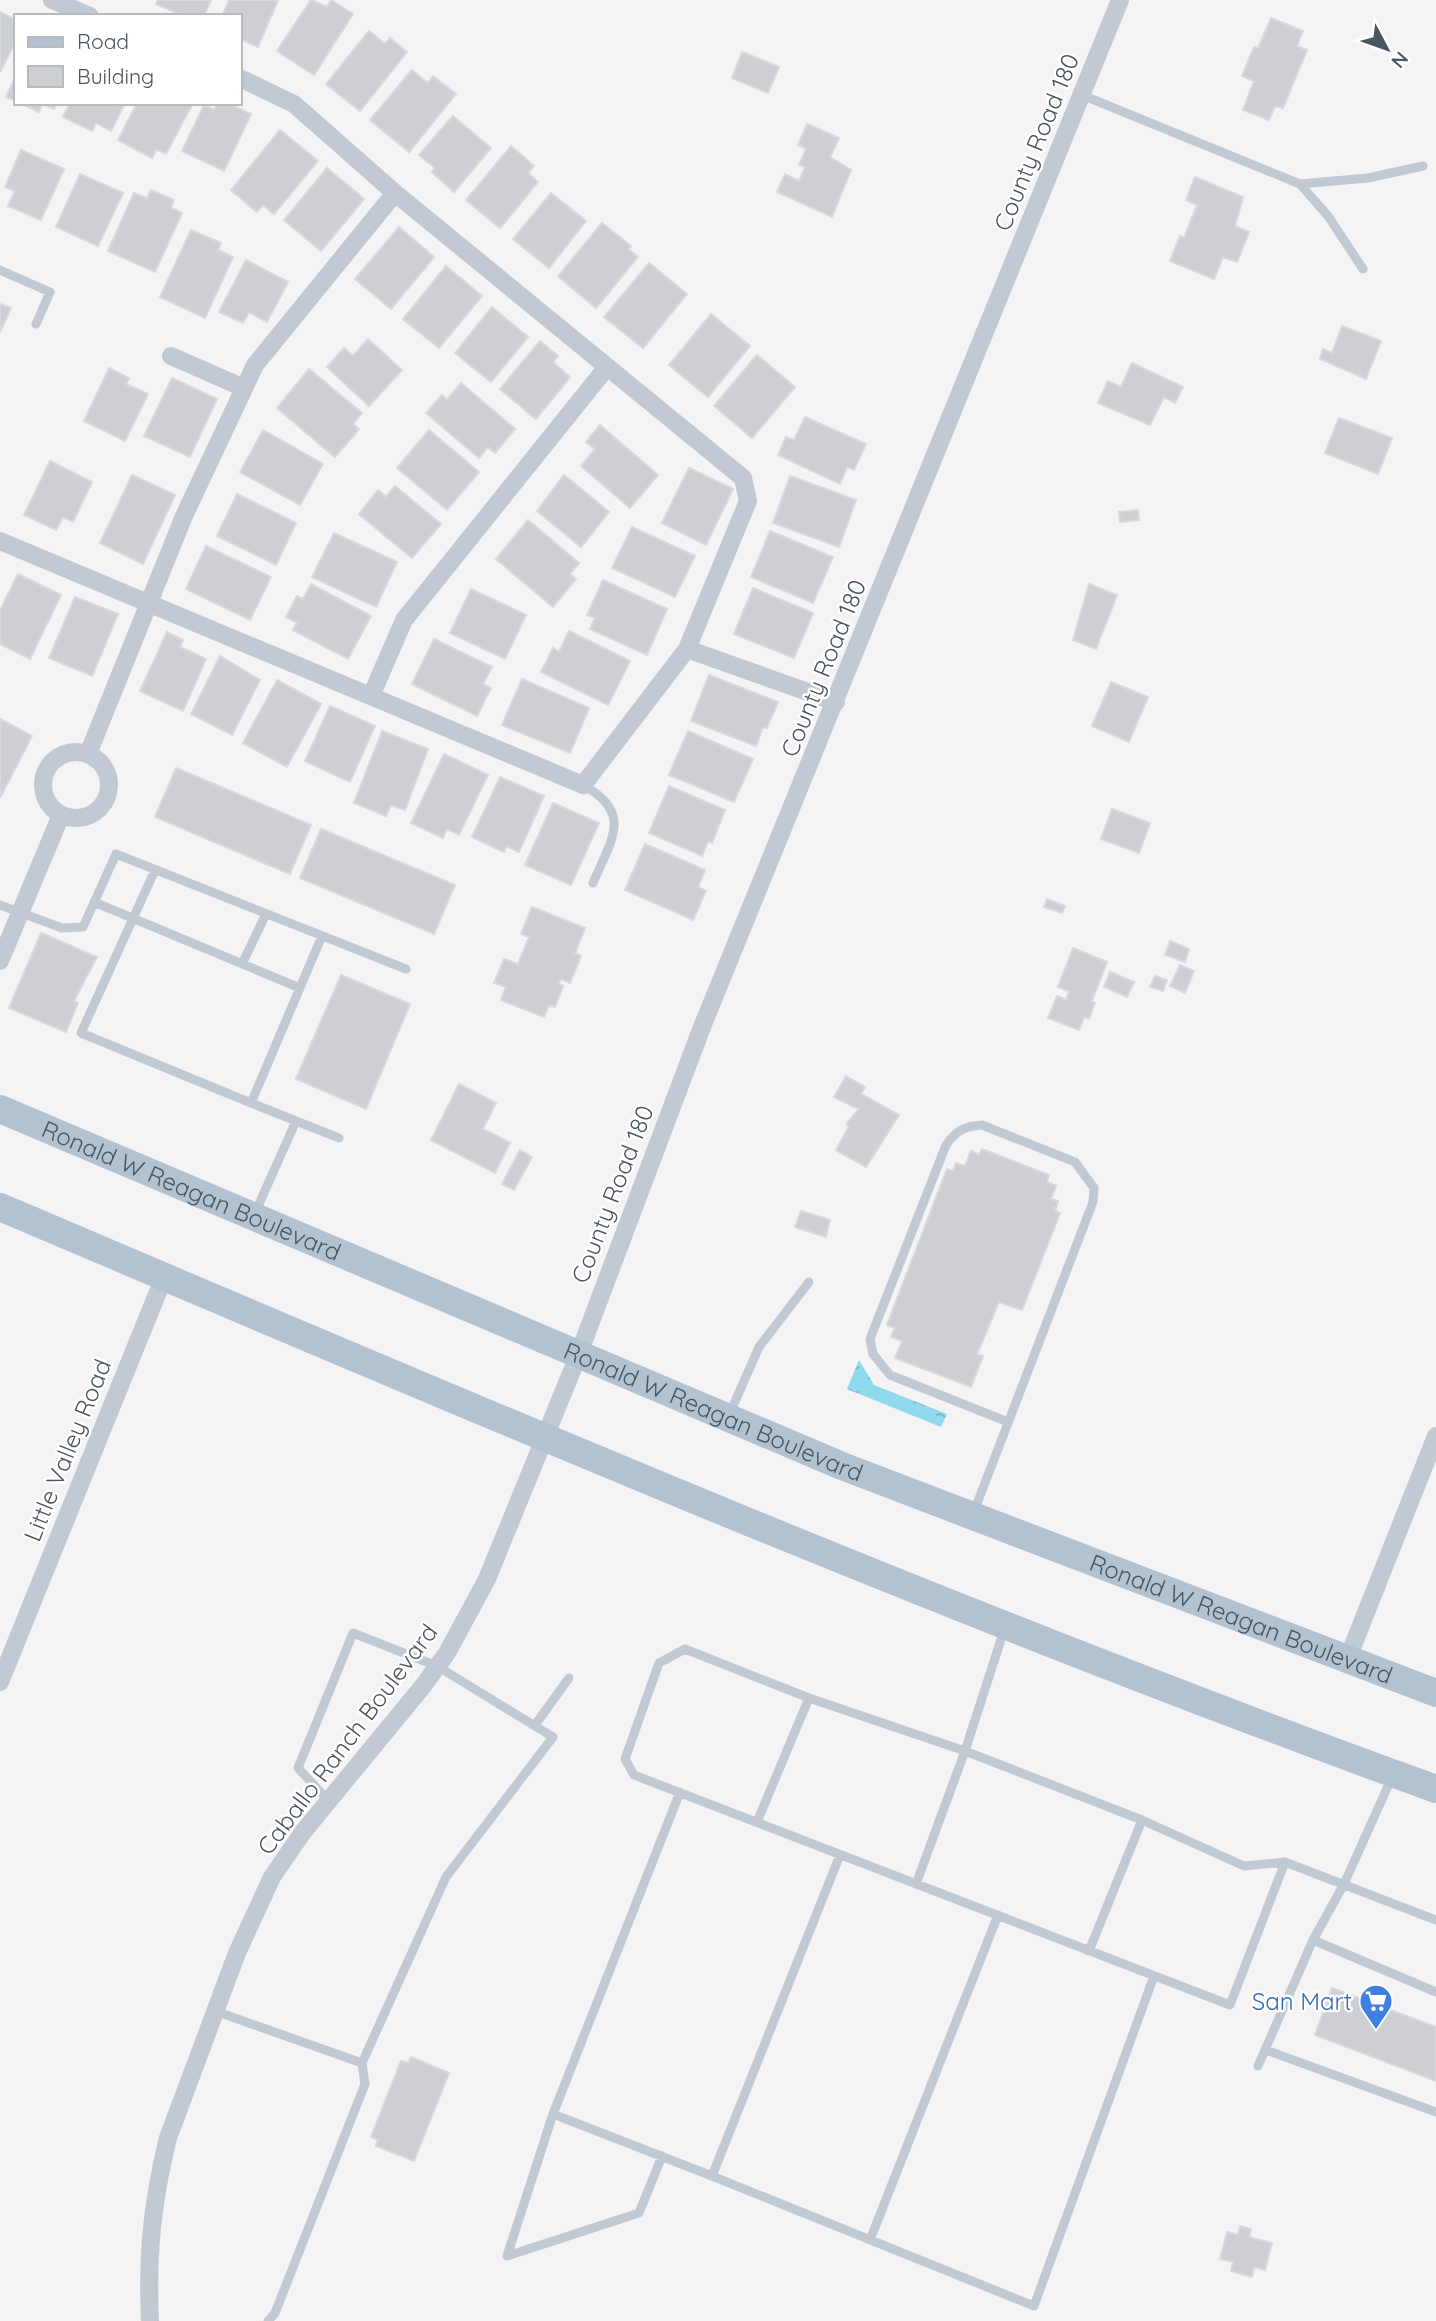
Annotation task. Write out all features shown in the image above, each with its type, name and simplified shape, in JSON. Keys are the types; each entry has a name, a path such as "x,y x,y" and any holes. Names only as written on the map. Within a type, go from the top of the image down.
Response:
{"main road":[{"name":"Ronald W Reagan Boulevard","path":"0,1109 728,1418 1436,1693"},
{"path":"0,1207 544,1439 1006,1625 1436,1789"}],"street":[{"path":"52,0 85,14"},
{"name":"County Road 180","path":"578,1356 655,1146 1120,0"},
{"path":"0,541 151,601 583,785 687,649 748,501 743,478 395,193 294,104 242,79"},
{"path":"88,754 184,516 255,365 395,193"},
{"path":"171,356 244,388"},
{"path":"371,696 404,620 607,367"},
{"path":"687,649 836,702"},
{"path":"68,753 88,754 104,767 108,777 107,799 101,808 82,818 61,815 47,802 43,782 46,772 58,757 68,753"},
{"path":"0,961 61,815"},
{"name":"Little Valley Road","path":"0,1682 164,1276"},
{"name":"Caballo Ranch Boulevard","path":"150,2321 148,2259 154,2197 168,2138 253,1915 272,1877 328,1800 437,1666 486,1579 578,1356"},
{"path":"1348,1658 1436,1436"}],"lane":[{"path":"1082,95 1300,184 1328,216 1363,269"},
{"path":"1300,184 1368,178 1423,166"},
{"path":"0,270 50,292 36,324"},
{"path":"583,785 604,797 614,811 613,834 593,883"},
{"path":"0,905 62,928 83,927 116,854 406,970"},
{"path":"155,870 81,1033 339,1139"},
{"path":"94,902 300,988"},
{"path":"242,964 265,914"},
{"path":"251,1102 322,936"},
{"path":"254,1216 296,1121"},
{"path":"972,1515 1008,1422 1093,1202 1094,1188 1075,1162 982,1125 968,1126 956,1131 946,1145 870,1339 873,1354 890,1375 1008,1422"},
{"path":"728,1418 759,1348 809,1282"},
{"path":"916,1884 965,1751 1006,1625"},
{"path":"268,2321 275,2313 365,2084 362,2063 446,1877 553,1737 437,1666 353,1633 298,1768 328,1800"},
{"path":"1285,1862 1230,2005 634,1775 625,1759 659,1663 667,1656 685,1649 809,1698 965,1751 1142,1821 1244,1866 1285,1862 1436,1920"},
{"path":"535,1725 569,1678"},
{"path":"757,1822 809,1698"},
{"path":"1258,2066 1312,1940 1345,1884 1394,1774"},
{"path":"662,2156 639,2213 508,2256 553,2114 680,1793"},
{"path":"1088,1951 1142,1821"},
{"path":"712,2176 840,1855"},
{"path":"870,2240 998,1916"},
{"path":"1312,1940 1436,1993"},
{"path":"553,2114 1034,2306 1154,1976"},
{"path":"215,2011 362,2063"},
{"path":"1266,2050 1436,2112"}],"water":[{"path":"859,1360 874,1385 947,1414 941,1427 847,1389"}],"building":[{"path":"158,0 211,0 205,14 179,14 156,4"},
{"path":"229,0 278,0 258,47 242,40 242,14 223,14"},
{"path":"311,0 327,7 331,0 353,14 314,75 277,51"},
{"path":"0,12 14,19 14,45 0,72"},
{"path":"1271,18 1303,31 1297,46 1307,50 1283,108 1275,106 1269,120 1243,110 1254,81 1242,76 1254,47 1258,48"},
{"path":"369,31 385,44 390,38 407,52 360,111 326,84"},
{"path":"742,52 779,67 768,93 732,78"},
{"path":"412,70 428,83 433,76 456,94 409,152 370,120"},
{"path":"14,80 14,100 6,97"},
{"path":"24,105 42,105 39,112"},
{"path":"69,105 124,105 111,131 96,123 92,131 63,117"},
{"path":"136,105 192,105 166,154 156,149 152,158 118,140"},
{"path":"204,105 214,110 217,105 231,105 251,114 224,171 182,151"},
{"path":"453,116 491,148 454,192 432,172 435,168 419,155"},
{"path":"807,124 839,138 830,157 851,170 832,217 777,192 785,174 799,181 805,167 799,165 806,149 798,145"},
{"path":"280,130 318,161 274,214 263,205 257,212 231,190"},
{"path":"511,146 534,166 528,173 538,182 500,228 466,200"},
{"path":"21,150 64,169 41,220 8,206 15,191 5,187"},
{"path":"327,168 364,199 321,251 284,220"},
{"path":"80,174 123,193 98,246 56,227"},
{"path":"1195,177 1243,197 1235,226 1249,232 1237,262 1223,257 1214,279 1170,261 1180,236 1184,238 1197,205 1186,200"},
{"path":"151,190 174,200 171,208 182,213 155,272 108,251 134,193 147,198"},
{"path":"551,193 586,221 549,268 513,239"},
{"path":"602,223 631,246 628,249 638,257 596,308 558,276"},
{"path":"399,227 434,257 391,309 355,279"},
{"path":"191,230 221,243 218,250 233,257 205,318 160,297"},
{"path":"246,260 288,282 267,322 249,312 243,323 219,312"},
{"path":"649,263 687,294 643,348 604,317"},
{"path":"446,266 482,296 439,348 403,319"},
{"path":"0,304 11,308 0,332"},
{"path":"492,307 528,337 491,382 455,353"},
{"path":"711,314 750,346 708,397 669,365"},
{"path":"1342,326 1381,341 1366,379 1320,359 1323,349 1332,353"},
{"path":"368,339 402,370 369,406 327,367 344,348 353,356"},
{"path":"540,341 558,356 553,362 570,377 536,419 500,389"},
{"path":"757,355 795,387 752,438 714,406"},
{"path":"1132,363 1183,387 1175,403 1164,397 1150,425 1098,403 1108,381 1121,387"},
{"path":"109,368 129,378 126,384 148,394 125,441 84,421"},
{"path":"309,369 362,413 353,424 359,429 335,457 277,408"},
{"path":"172,378 217,399 190,457 144,436"},
{"path":"461,383 515,429 495,453 488,447 479,458 426,413 442,395 447,400"},
{"path":"805,417 866,444 854,470 847,467 840,484 778,455 786,437 794,440"},
{"path":"1339,418 1392,438 1378,474 1325,453"},
{"path":"600,425 658,475 630,508 581,466 595,449 586,442"},
{"path":"263,430 323,464 300,505 240,472"},
{"path":"429,430 479,472 447,510 397,468"},
{"path":"50,461 92,482 73,522 63,517 56,530 24,515"},
{"path":"689,468 733,489 706,545 662,523"},
{"path":"132,475 175,495 143,564 100,543"},
{"path":"564,475 609,512 581,547 537,511"},
{"path":"790,476 856,500 839,547 773,523"},
{"path":"395,486 441,524 412,558 359,514 378,490 386,497"},
{"path":"237,494 296,523 276,565 217,536"},
{"path":"1138,510 1139,520 1120,522 1119,512"},
{"path":"528,520 579,563 570,574 576,579 553,607 496,559"},
{"path":"632,527 695,556 675,597 612,568"},
{"path":"770,531 833,557 813,603 751,577"},
{"path":"334,533 397,562 376,607 312,577"},
{"path":"206,546 271,577 250,620 186,589"},
{"path":"18,574 61,595 30,659 0,644 0,610"},
{"path":"603,580 667,609 647,655 590,629 595,618 587,615"},
{"path":"311,584 371,616 348,659 293,630 297,623 286,617 297,596 303,599"},
{"path":"1089,584 1117,595 1096,649 1073,640"},
{"path":"753,588 813,613 794,658 734,634"},
{"path":"471,589 526,615 505,659 450,633"},
{"path":"75,597 118,614 92,676 49,658"},
{"path":"569,631 630,661 608,705 541,672 553,648 559,652"},
{"path":"167,632 183,640 180,647 206,659 183,711 140,691"},
{"path":"434,639 492,667 483,684 491,688 477,716 412,684"},
{"path":"220,656 260,680 232,735 191,714"},
{"path":"709,675 778,702 767,728 763,727 756,746 691,721"},
{"path":"522,679 589,708 570,753 502,725"},
{"path":"277,680 321,704 287,767 243,743"},
{"path":"1111,682 1148,697 1129,742 1092,726"},
{"path":"330,706 375,726 350,782 305,761"},
{"path":"0,719 32,736 0,798"},
{"path":"382,731 428,749 405,810 391,805 386,816 354,803"},
{"path":"688,731 753,759 734,802 669,775"},
{"path":"444,754 488,775 459,835 447,829 443,838 411,823"},
{"path":"176,768 311,825 290,874 155,817"},
{"path":"500,777 544,796 519,852 506,846 504,852 472,837"},
{"path":"669,786 725,810 712,843 708,841 702,856 649,833"},
{"path":"553,803 599,823 571,885 525,865"},
{"path":"1112,809 1150,823 1139,853 1101,839"},
{"path":"321,829 455,885 434,934 300,878"},
{"path":"645,844 705,870 698,887 706,891 693,920 625,890"},
{"path":"1047,899 1065,906 1062,913 1044,907"},
{"path":"532,907 585,928 575,953 581,956 570,983 561,979 559,984 563,986 555,1007 549,1005 544,1017 501,1000 506,987 494,983 504,959 518,964 529,937 521,934"},
{"path":"41,933 97,957 74,1001 78,1003 66,1032 9,1008"},
{"path":"1170,941 1189,949 1185,962 1165,955"},
{"path":"1073,948 1107,962 1092,1001 1095,1003 1089,1019 1084,1017 1079,1030 1048,1018 1057,996 1066,1000 1069,991 1058,987"},
{"path":"1180,965 1194,971 1185,993 1170,986"},
{"path":"1110,972 1134,982 1127,997 1104,987"},
{"path":"341,975 410,1004 366,1109 296,1079"},
{"path":"1155,976 1167,980 1163,991 1150,987"},
{"path":"846,1076 865,1087 861,1094 899,1115 866,1167 836,1150 848,1128 847,1123 859,1109 834,1097"},
{"path":"459,1084 496,1103 483,1129 510,1143 495,1173 431,1140"},
{"path":"982,1149 1049,1175 1047,1182 1056,1186 1051,1199 1058,1201 1055,1211 1060,1213 1022,1310 999,1302 977,1354 983,1356 971,1387 895,1358 902,1341 891,1337 895,1328 887,1325 947,1169 953,1171 956,1163 965,1166 971,1151 979,1155"},
{"path":"520,1150 532,1157 514,1190 502,1184"},
{"path":"801,1211 830,1220 826,1237 795,1227"},
{"name":"San Mart","path":"1332,1988 1436,2027 1436,2081 1315,2035"},
{"path":"411,2057 449,2073 414,2161 376,2146 378,2140 371,2137 401,2061 408,2063"},
{"path":"1240,2226 1251,2229 1249,2237 1272,2243 1265,2270 1254,2267 1252,2277 1231,2271 1233,2262 1220,2259 1227,2232 1238,2235"}],"place":[{"name":"San Mart","path":"1376,2031"}]}
